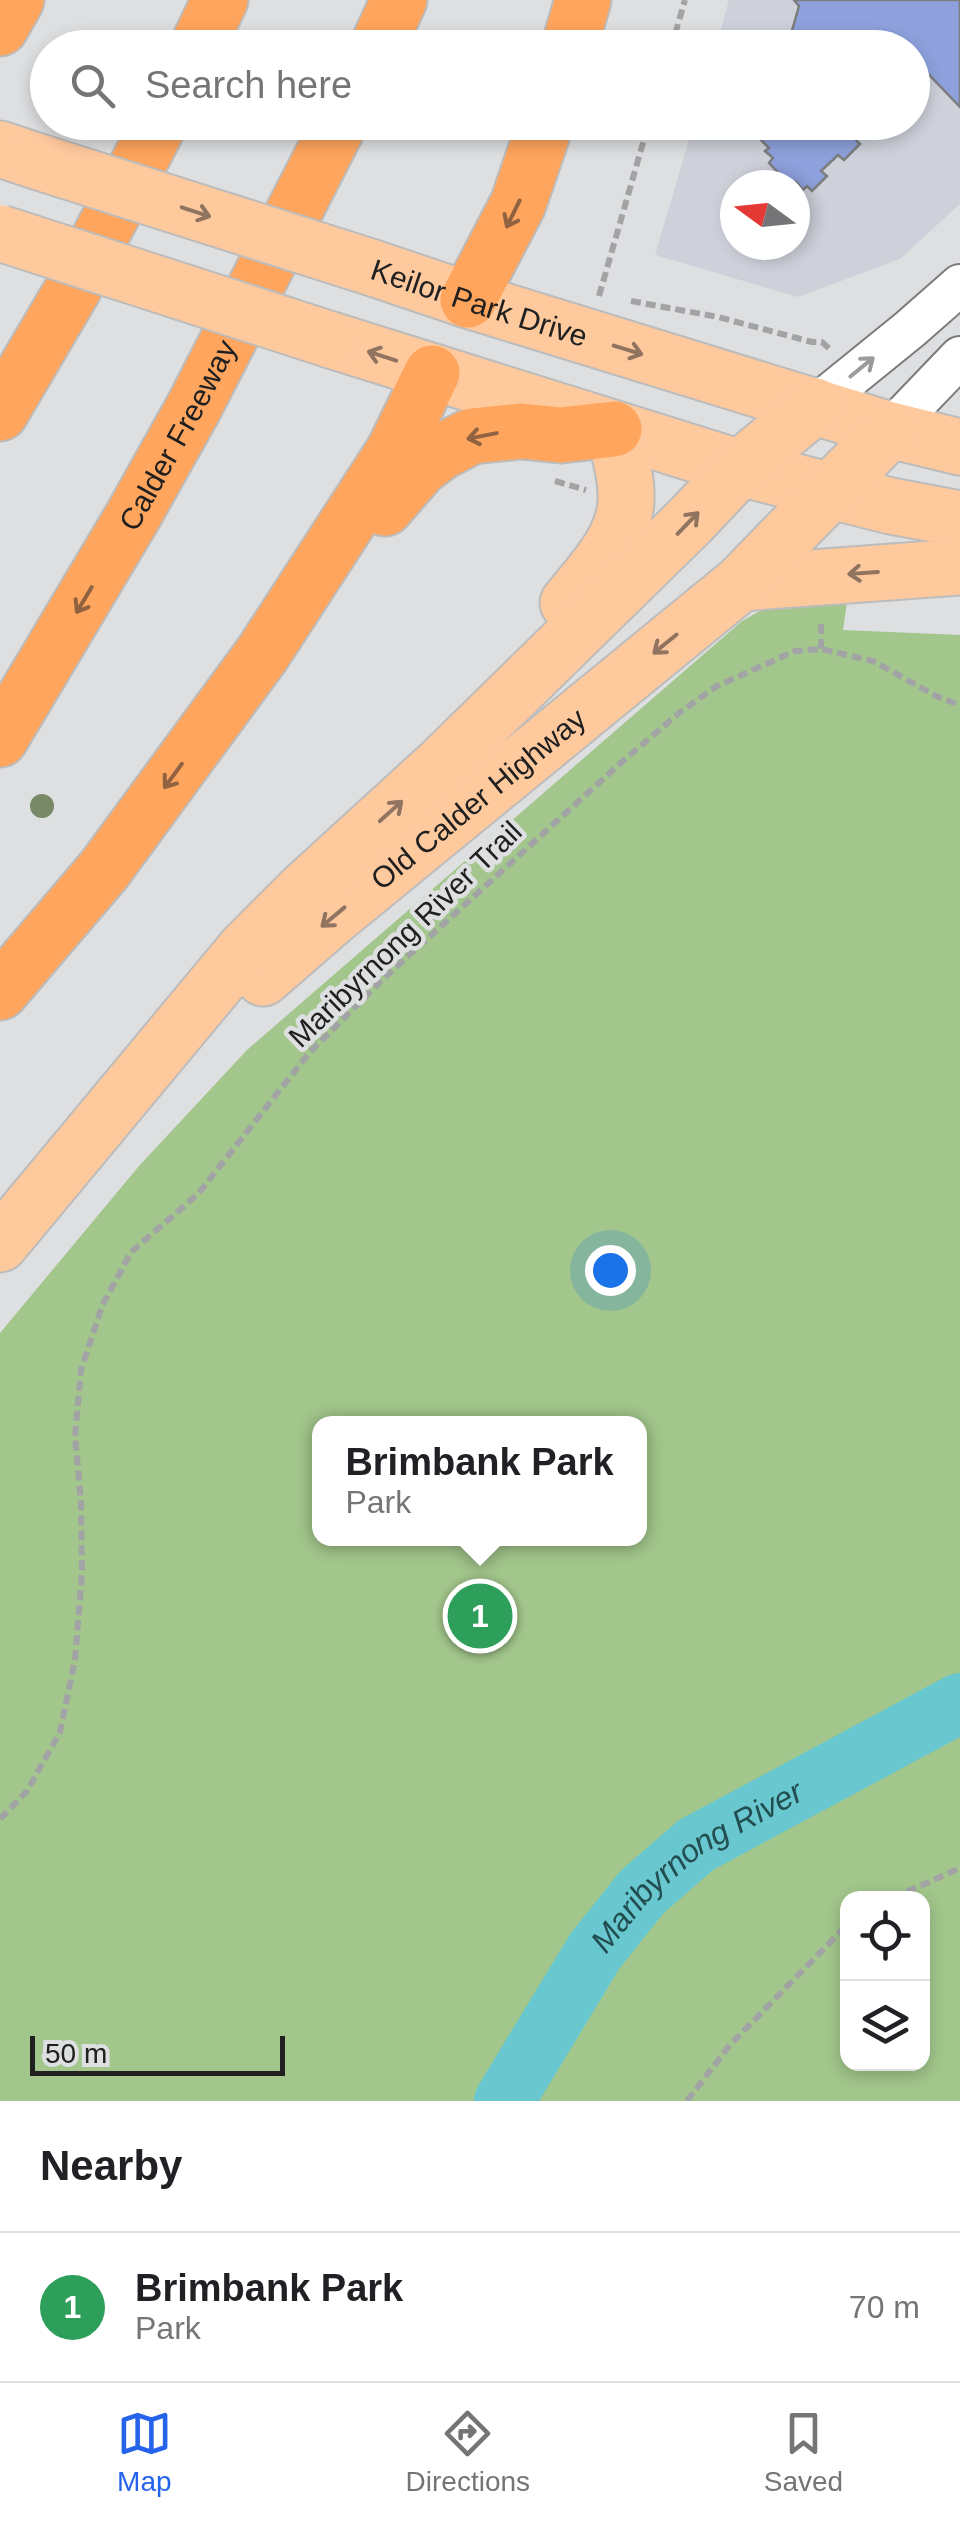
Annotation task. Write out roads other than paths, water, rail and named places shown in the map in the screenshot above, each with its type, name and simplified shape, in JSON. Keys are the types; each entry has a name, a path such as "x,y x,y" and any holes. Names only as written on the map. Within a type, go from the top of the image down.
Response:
{"highway":[{"path":"0,28 16,0"},
{"path":"206,30 220,0"},
{"path":"385,30 399,0"},
{"path":"574,30 583,0"},
{"path":"0,414 73,289 151,140"},
{"name":"Calder Freeway","path":"0,739 134,516 331,140"},
{"path":"468,300 518,204 540,140"},
{"path":"0,992 104,870 263,654 394,451 432,373"},
{"path":"263,654 325,592 386,507 420,468 442,452 482,434 522,431 561,435 614,430"}],"main road":[{"name":"Keilor Park Drive","path":"18,155 468,300 890,430 960,447"},
{"path":"0,233 740,468 960,520"},
{"path":"432,373 468,300"},
{"name":"Old Calder Highway","path":"0,1244 245,950 304,890 444,763 740,468 815,406"},
{"path":"444,763 615,540 624,522 626,496 614,430"},
{"name":"Old Calder Highway","path":"65,1166 194,1039 332,918 741,583 890,430"},
{"path":"741,583 960,567"}],"street":[{"path":"815,406 960,286"},
{"path":"890,430 960,357"}],"waterway":[{"name":"Maribyrnong River","path":"504,2101 595,1951 642,1892 696,1845 960,1703"}],"place":[{"name":"Brimbank Park","path":"480,1616"}]}
